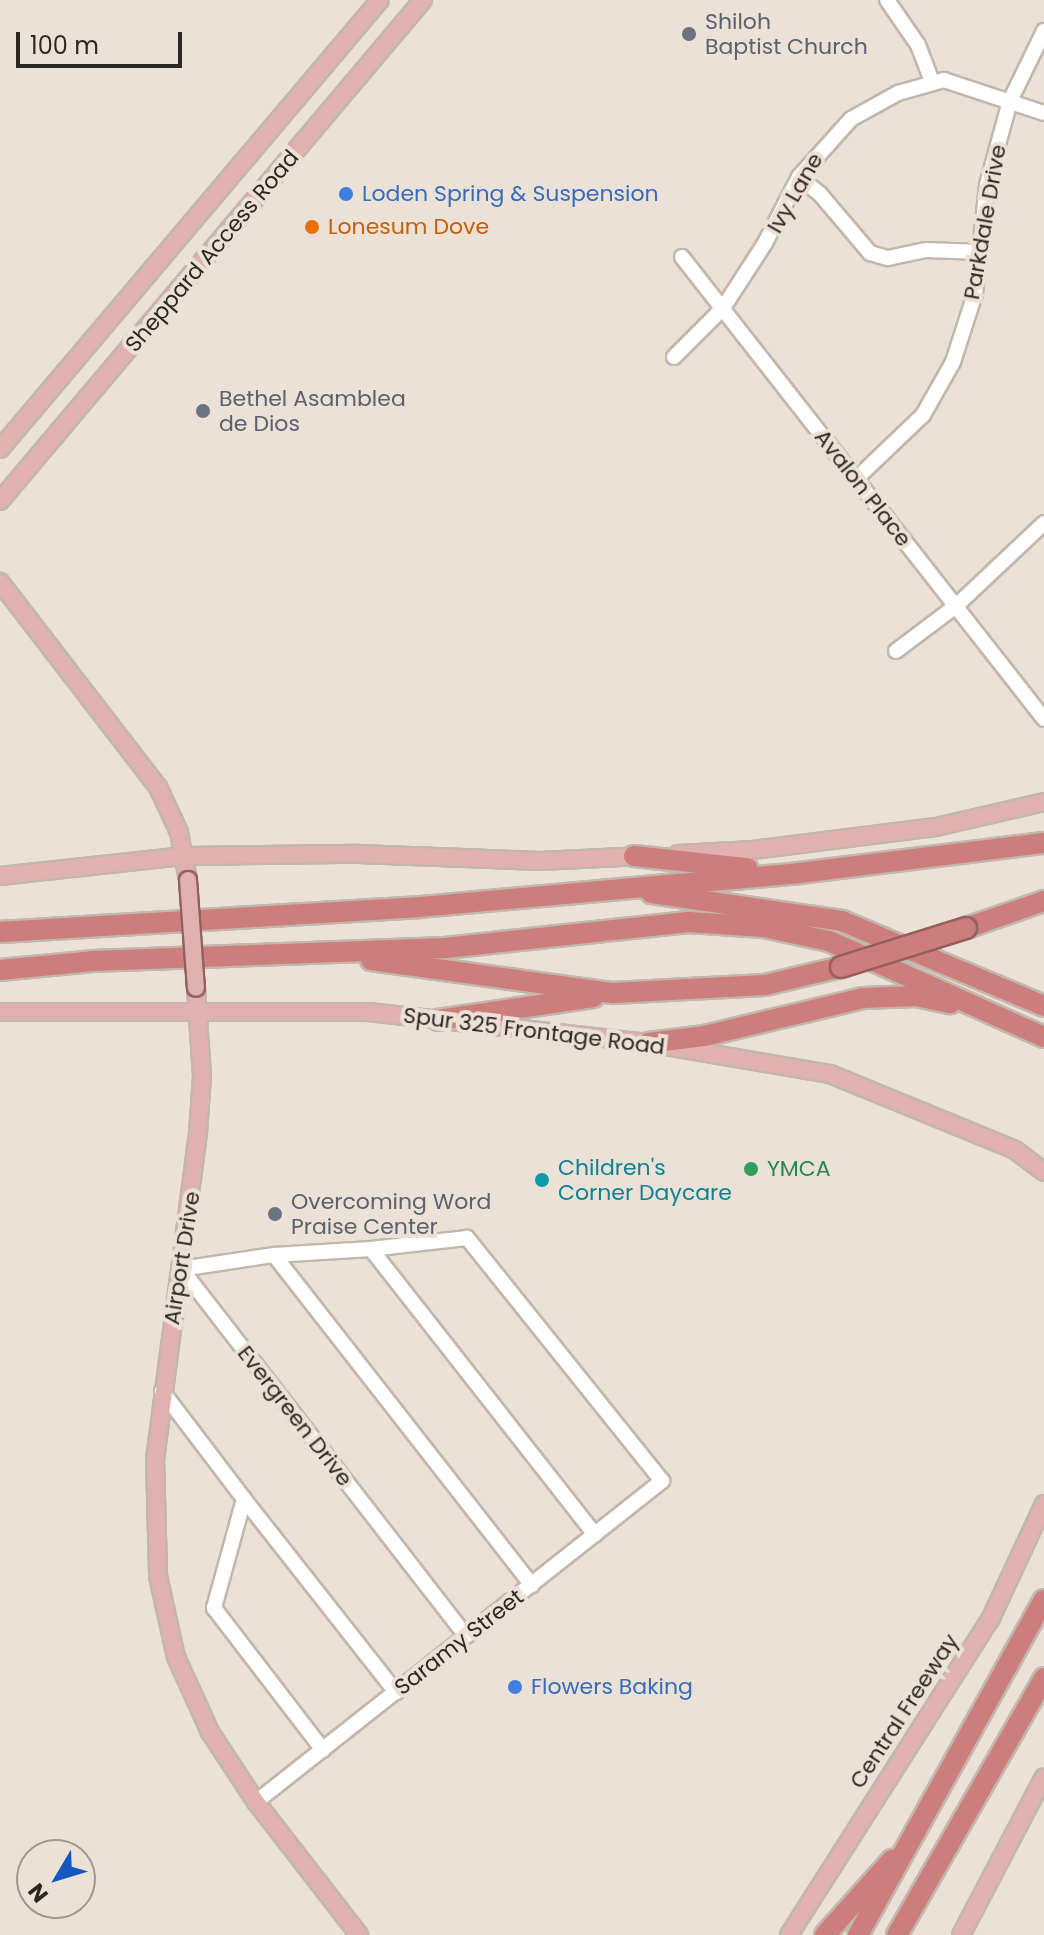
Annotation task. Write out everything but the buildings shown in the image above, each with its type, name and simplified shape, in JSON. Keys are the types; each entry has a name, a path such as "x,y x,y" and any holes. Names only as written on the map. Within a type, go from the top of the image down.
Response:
{"highway":[{"path":"0,932 420,907 799,873 1044,843"},
{"path":"634,856 799,873"},
{"path":"615,888 842,921 1044,1006"},
{"path":"438,1020 613,993 765,985 841,967 1044,901"},
{"path":"0,970 93,961 445,948 689,922 764,927 829,941 993,1011 1044,1037"},
{"path":"315,952 613,993"},
{"path":"648,1043 704,1036 863,998 916,996 993,1011"},
{"path":"858,1935 1044,1600"},
{"path":"897,1935 1044,1678"},
{"path":"825,1935 916,1834"},
{"path":"908,1935 941,1859"}],"main road":[{"name":"Sheppard Access Road","path":"0,449 380,0"},
{"name":"Sheppard Access Road","path":"0,501 423,0"},
{"name":"Airport Drive","path":"0,582 158,787 170,807 185,856 202,1076 197,1148 162,1391 153,1542 176,1657 210,1732 256,1802 359,1935"},
{"path":"0,876 185,856 359,854 540,861 753,850 936,827 1044,802"},
{"name":"Spur 325 Frontage Road","path":"0,1012 198,1015 368,1012 648,1043 830,1074 1015,1150 1044,1172"},
{"name":"Central Freeway","path":"789,1935 990,1620 1044,1504"},
{"path":"961,1935 1044,1777"}],"street":[{"path":"887,0 918,45 932,82"},
{"name":"Parkdale Drive","path":"856,479 923,415 953,362 975,294 987,185 1010,101 1044,31"},
{"name":"Ivy Lane","path":"674,357 723,308 765,243 799,177 851,119 898,93 932,82 959,82 1044,113"},
{"path":"799,177 820,194 870,253 888,258 926,250 981,252"},
{"name":"Avalon Place","path":"682,257 1044,719"},
{"path":"896,651 956,606 1044,523"},
{"name":"Saramy Street","path":"256,1802 662,1481 467,1238 371,1249"},
{"path":"181,1269 274,1255 371,1249 595,1535"},
{"path":"274,1255 532,1585"},
{"name":"Evergreen Drive","path":"181,1269 466,1636"},
{"path":"162,1391 396,1692"},
{"path":"244,1499 214,1608 323,1750"}],"place":[{"name":"Shiloh Baptist Church","path":"689,34"},
{"name":"Loden Spring & Suspension","path":"346,194"},
{"name":"Lonesum Dove","path":"312,227"},
{"name":"Bethel Asamblea de Dios","path":"203,411"},
{"name":"YMCA","path":"751,1169"},
{"name":"Children's Corner Daycare","path":"542,1180"},
{"name":"Overcoming Word Praise Center","path":"275,1214"},
{"name":"Flowers Baking","path":"515,1687"}]}
